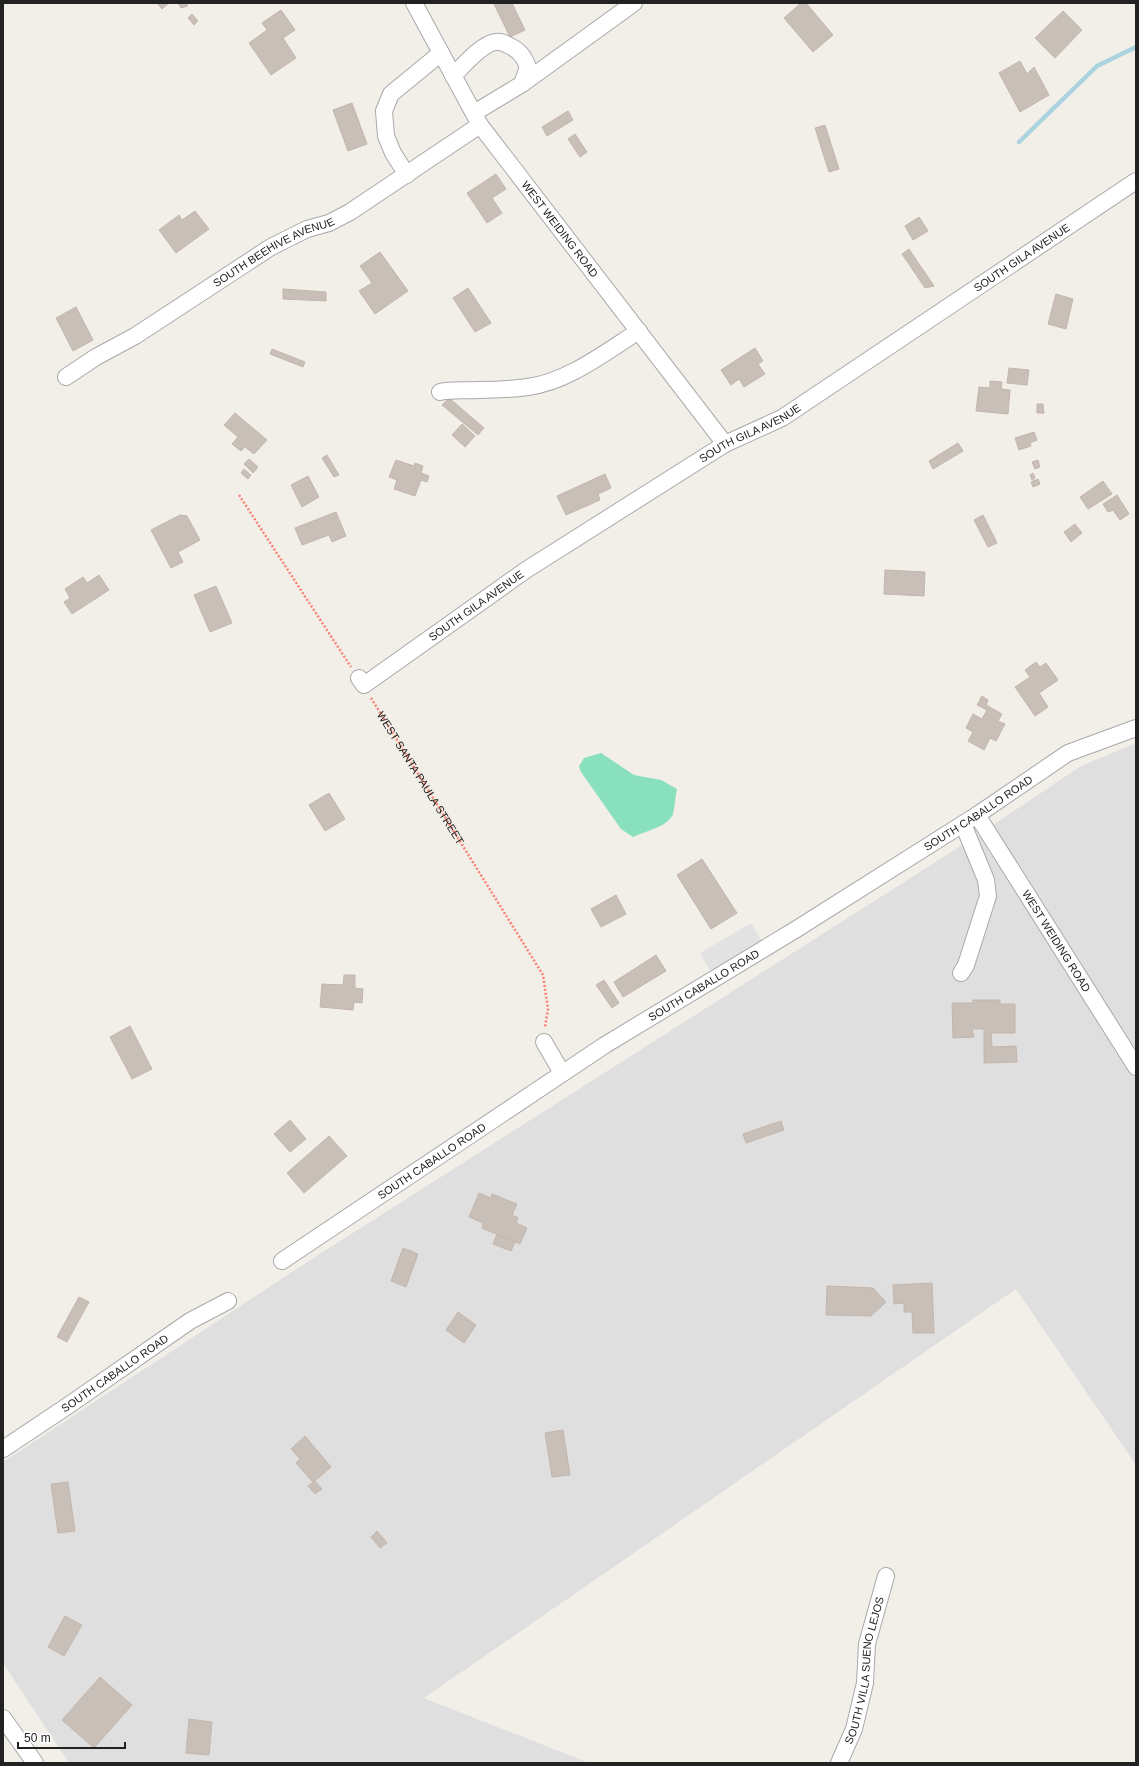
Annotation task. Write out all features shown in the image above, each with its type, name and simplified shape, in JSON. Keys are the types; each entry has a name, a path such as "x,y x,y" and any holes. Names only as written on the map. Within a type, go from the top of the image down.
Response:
{"street":[{"name":"WEST WEIDING ROAD","path":"414,3 452,76 477,119 724,444"},
{"name":"SOUTH BEEHIVE AVENUE","path":"66,377 96,357 135,336 271,248 307,229 329,223 350,212 407,175 522,84 634,3"},
{"path":"452,76 481,48 495,42 505,43 516,49 523,56 528,67 522,84"},
{"path":"407,175 393,153 386,136 384,111 391,94 441,53"},
{"name":"SOUTH GILA AVENUE","path":"361,682 526,570 724,444 782,418 1136,181"},
{"path":"440,392 453,389 479,390 528,387 548,383 570,374 638,331"},
{"name":"SOUTH CABALLO ROAD","path":"282,1261 605,1045 795,930 977,815 1068,753 1136,728"},
{"name":"WEST WEIDING ROAD","path":"977,815 1136,1067"},
{"path":"961,973 966,966 988,896 986,880 963,824"},
{"path":"544,1042 562,1073"},
{"name":"SOUTH CABALLO ROAD","path":"3,1449 190,1321 228,1301"},
{"name":"SOUTH VILLA SUENO LEJOS","path":"839,1763 854,1729 865,1683 867,1644 886,1576"},
{"path":"3,1718 35,1763"}],"path":[{"name":"WEST SANTA PAULA STREET","path":"239,495 361,682 543,975 548,1009 544,1042"}],"shaded area":[{"path":"1136,743 1136,1465 1016,1289 424,1698 589,1763 69,1763 3,1663 3,1462 315,1257 978,835 1081,766"},
{"path":"751,923 765,946 713,976 700,953"}],"green space":[{"path":"601,753 634,775 661,780 677,789 673,814 666,822 656,828 633,837 621,829 581,772 579,766 584,758"}],"building":[{"path":"157,3 169,3 162,9"},
{"path":"178,3 186,3 188,6 181,8"},
{"path":"512,3 525,30 510,37 494,4"},
{"path":"801,3 806,3 833,35 813,52 784,18"},
{"path":"281,10 295,30 283,38 296,58 271,75 249,43 267,30 262,23"},
{"path":"1063,11 1082,30 1055,58 1035,38"},
{"path":"192,14 198,21 194,25 188,18"},
{"path":"1020,61 1027,74 1034,67 1049,95 1020,112 999,73"},
{"path":"352,103 367,144 348,151 333,110"},
{"path":"568,111 573,120 547,136 542,127"},
{"path":"825,125 839,169 829,172 815,128"},
{"path":"575,134 587,152 580,157 568,139"},
{"path":"496,174 506,189 492,198 502,213 487,223 467,193"},
{"path":"195,211 209,229 176,253 159,230 179,215 182,220"},
{"path":"919,217 928,231 913,240 905,226"},
{"path":"909,249 934,286 925,288 902,254"},
{"path":"380,252 408,291 375,314 359,291 372,283 360,266"},
{"path":"468,288 491,323 475,332 453,298"},
{"path":"283,289 326,292 326,301 283,299"},
{"path":"1056,294 1073,299 1066,329 1048,324"},
{"path":"76,307 93,340 73,351 56,318"},
{"path":"755,348 763,361 758,364 765,374 744,387 739,379 731,385 721,370"},
{"path":"272,349 305,362 303,367 270,354"},
{"path":"1009,368 1029,370 1027,385 1007,383"},
{"path":"990,381 1002,382 1001,389 1010,390 1008,414 976,411 979,387 990,388"},
{"path":"449,398 484,428 478,435 442,405"},
{"path":"1037,404 1043,404 1044,413 1037,413"},
{"path":"235,413 267,440 254,454 245,447 241,451 232,444 238,437 224,425"},
{"path":"462,424 475,436 465,447 452,435"},
{"path":"1034,432 1037,440 1030,443 1031,446 1019,450 1015,438"},
{"path":"958,443 963,451 933,469 929,461"},
{"path":"327,455 339,475 334,477 322,458"},
{"path":"249,459 258,467 253,473 244,464"},
{"path":"396,460 414,466 415,463 423,466 421,473 429,476 427,482 421,480 415,496 394,489 397,480 389,477"},
{"path":"1038,460 1040,467 1035,469 1032,462"},
{"path":"244,469 251,475 248,479 241,473"},
{"path":"1033,473 1035,478 1032,480 1030,475"},
{"path":"605,474 611,488 598,494 600,500 566,515 557,496"},
{"path":"308,476 319,497 302,507 291,485"},
{"path":"1038,479 1040,484 1033,487 1031,482"},
{"path":"1103,481 1112,494 1088,509 1080,497"},
{"path":"1117,495 1129,514 1120,520 1113,510 1108,512 1103,504"},
{"path":"336,512 346,536 332,542 329,535 302,545 295,528"},
{"path":"180,515 187,516 200,540 178,552 183,562 171,568 151,530"},
{"path":"983,515 997,543 988,547 974,520"},
{"path":"1075,524 1082,533 1071,542 1064,532"},
{"path":"885,570 925,572 924,596 884,594"},
{"path":"99,575 109,590 72,614 64,602 70,598 65,589 83,577 87,583"},
{"path":"216,586 232,623 210,632 194,595"},
{"path":"1036,662 1040,667 1046,663 1058,680 1039,693 1048,707 1035,716 1015,687 1030,677 1025,670"},
{"path":"982,696 988,700 986,705 1002,714 998,721 1005,724 996,741 990,738 984,750 968,741 973,732 966,728 973,714 982,719 987,710 977,705"},
{"path":"329,793 345,819 325,831 309,805"},
{"path":"702,859 737,913 711,929 677,875"},
{"path":"616,895 626,914 601,927 591,909"},
{"path":"656,955 666,971 623,997 614,982"},
{"path":"344,975 355,975 355,988 363,989 362,1003 354,1002 353,1010 320,1007 322,984 343,985"},
{"path":"604,980 619,1003 612,1008 596,985"},
{"path":"973,1000 1000,1000 1000,1004 1015,1004 1015,1033 991,1033 992,1047 1016,1046 1017,1062 984,1063 984,1029 972,1029 974,1037 953,1038 952,1003 973,1003"},
{"path":"130,1026 152,1069 132,1079 110,1037"},
{"path":"290,1120 306,1139 290,1152 274,1134"},
{"path":"781,1121 784,1130 746,1143 743,1134"},
{"path":"329,1136 347,1156 304,1193 287,1173"},
{"path":"479,1193 491,1198 492,1194 517,1204 512,1215 518,1218 516,1223 527,1228 520,1244 482,1228 483,1223 469,1217"},
{"path":"497,1234 515,1242 511,1251 493,1244"},
{"path":"403,1248 418,1254 406,1287 391,1281"},
{"path":"932,1283 934,1333 913,1333 912,1312 904,1312 904,1303 894,1304 893,1285"},
{"path":"827,1286 873,1288 886,1302 871,1316 826,1315"},
{"path":"79,1297 89,1302 67,1342 57,1337"},
{"path":"458,1312 476,1325 464,1343 446,1330"},
{"path":"563,1430 570,1475 552,1477 545,1433"},
{"path":"305,1436 331,1467 315,1481 322,1489 315,1494 308,1486 313,1482 296,1463 300,1459 291,1449"},
{"path":"68,1482 75,1531 58,1533 51,1484"},
{"path":"377,1531 387,1543 380,1548 371,1537"},
{"path":"65,1616 82,1625 64,1656 48,1647"},
{"path":"100,1677 132,1705 94,1748 62,1720"},
{"path":"189,1719 212,1722 209,1755 186,1753"}],"waterway":[{"path":"1019,142 1097,66 1136,47"}]}
